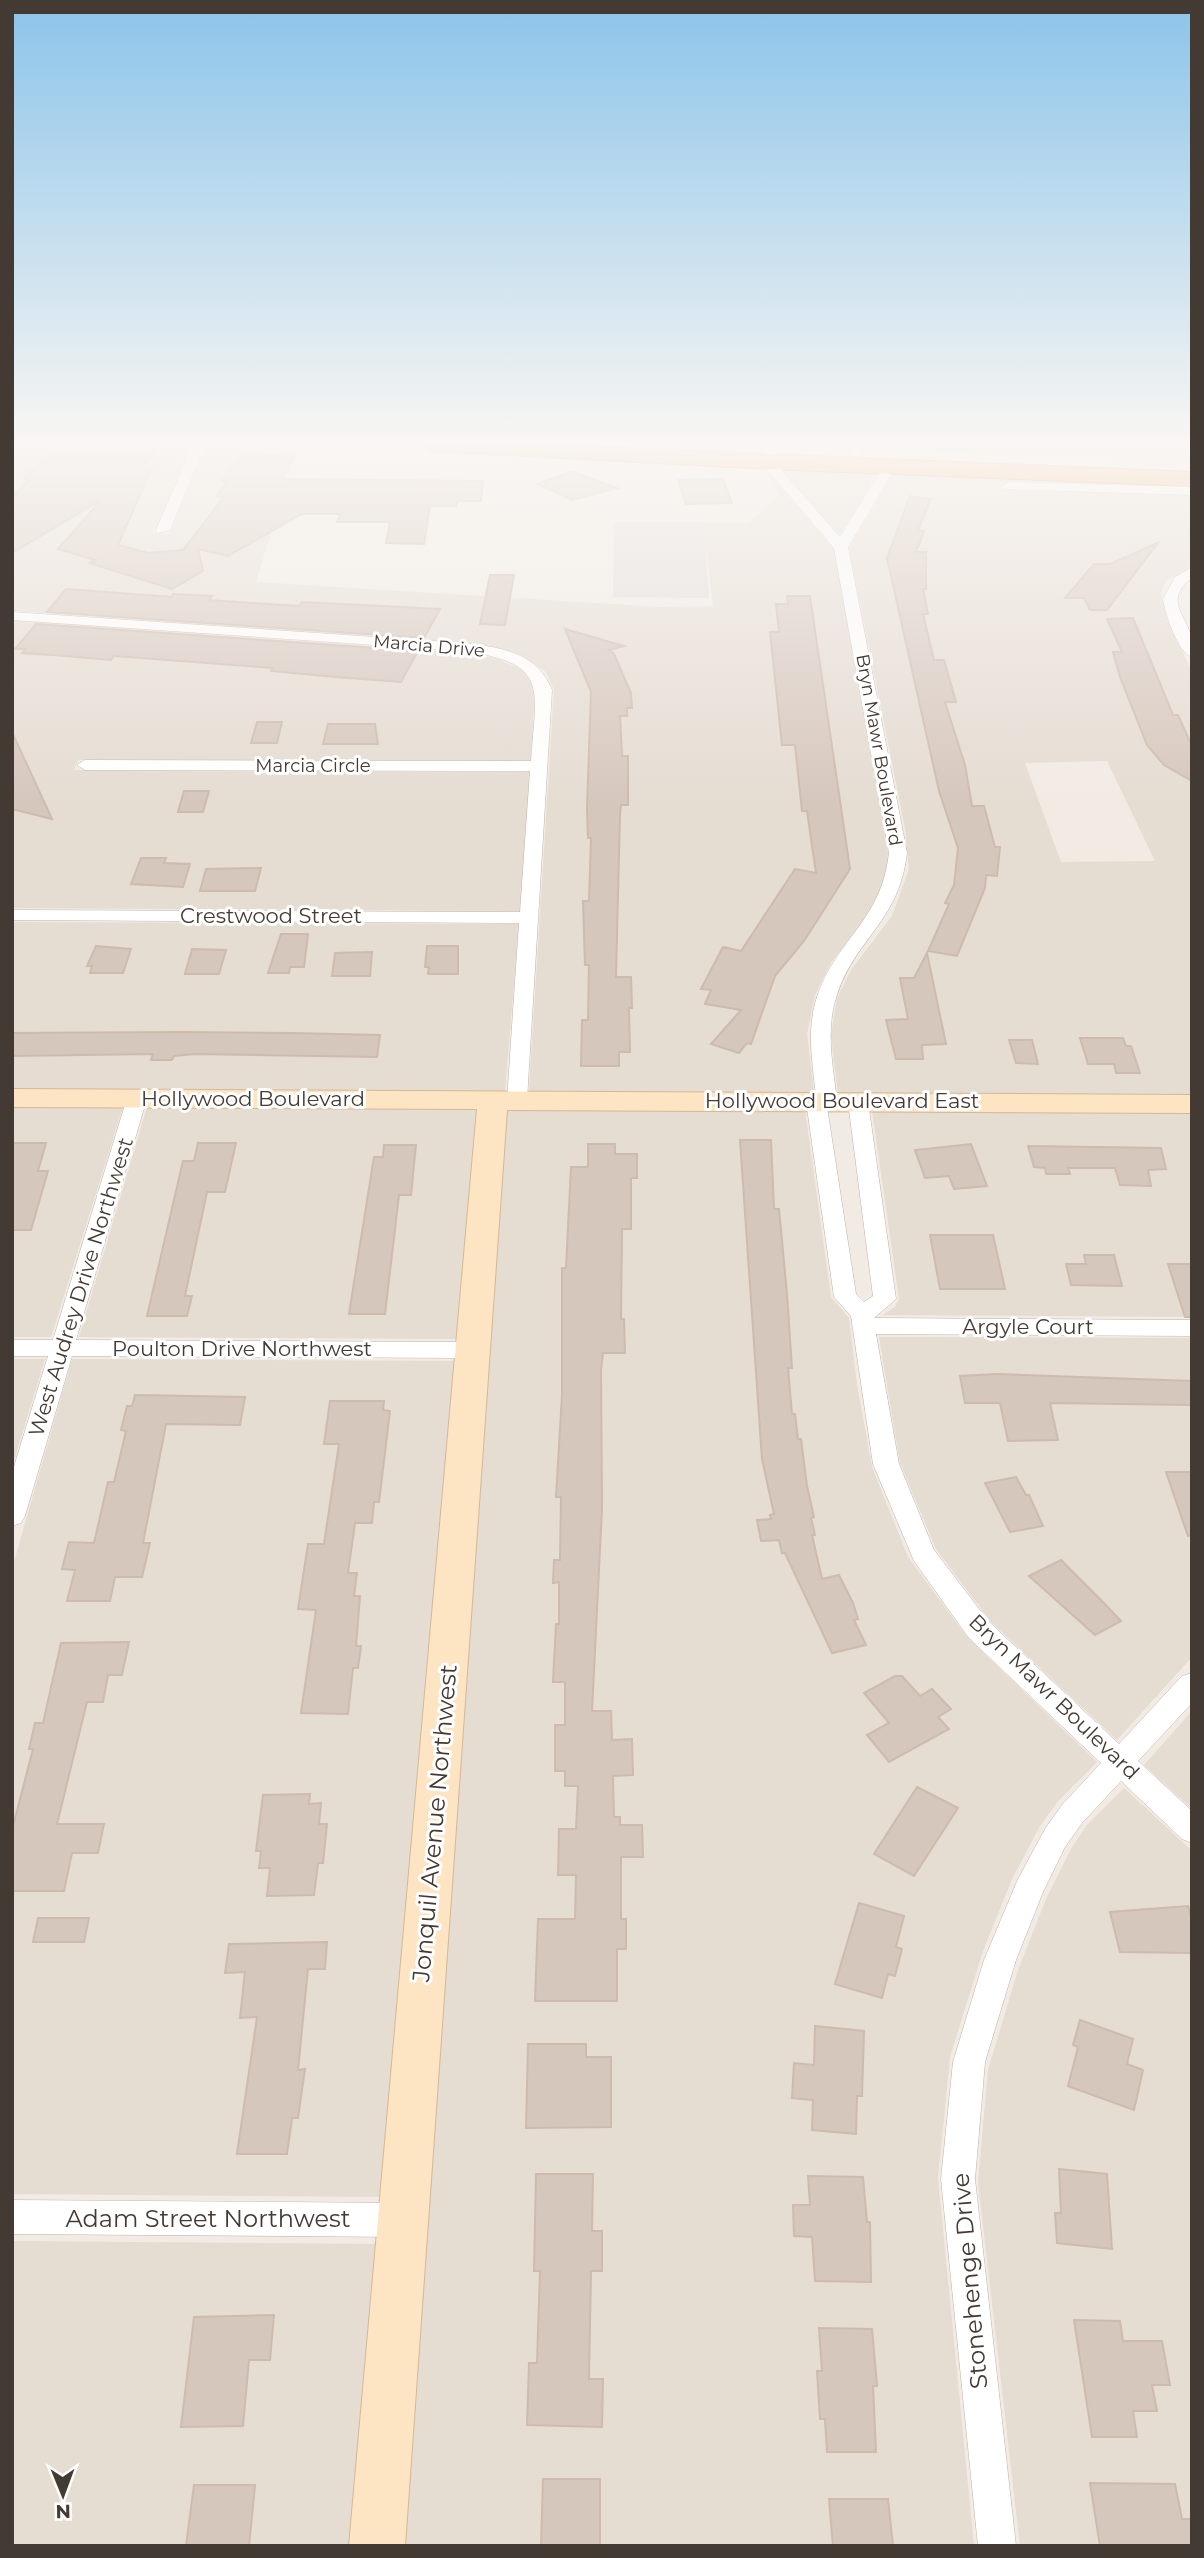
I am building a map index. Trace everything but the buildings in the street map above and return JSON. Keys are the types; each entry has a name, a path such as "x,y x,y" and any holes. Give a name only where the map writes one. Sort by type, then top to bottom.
{"street":[{"name":"Bryn Mawr Boulevard","path":"844,564 895,828 898,868 882,914 841,967 826,996 819,1035 822,1101 845,1297 863,1320 886,1464 923,1554 979,1630 1192,1829"},
{"path":"1192,571 1173,584 1169,594 1175,616 1192,653"},
{"name":"Marcia Drive","path":"12,616 463,647 500,653 528,666 542,679 544,690 530,918 505,1100"},
{"name":"Marcia Circle","path":"85,765 540,766"},
{"name":"Crestwood Street","path":"12,915 530,918"},
{"name":"Hollywood Boulevard","path":"12,1098 505,1100"},
{"name":"West Audrey Drive Northwest","path":"12,1517 137,1098"},
{"name":"Hollywood Boulevard East","path":"505,1100 1192,1104"},
{"name":"Jonquil Avenue Northwest","path":"377,2546 473,1350 505,1100"},
{"path":"858,1102 885,1299 863,1320"},
{"name":"Argyle Court","path":"863,1320 1192,1328"},
{"name":"Poulton Drive Northwest","path":"12,1348 473,1350"},
{"name":"Stonehenge Drive","path":"997,2546 958,2179 969,2062 1000,1960 1034,1878 1072,1814 1192,1684"},
{"name":"Adam Street Northwest","path":"12,2217 403,2220"}],"shaded area":[{"path":"12,564 261,564 256,582 660,607 713,606 708,564 837,564 888,853 885,881 871,911 831,963 815,995 807,1034 814,1093 529,1091 554,690 546,672 522,656 465,643 12,611"},
{"path":"613,564 707,564 709,598 613,597"},
{"path":"852,564 1192,564 1166,581 1161,593 1166,616 1192,672 1192,1096 838,1093 831,1035 837,998 851,970 892,916 909,869 905,828","holes":["1107,761 1155,861 1061,862 1025,763"]},
{"path":"12,620 461,652 495,658 521,669 530,676 535,690 531,761 78,760 74,770 530,772 520,911 12,908"},
{"path":"12,922 519,924 505,1091 12,1089"},
{"path":"12,1106 123,1107 51,1337 12,1337"},
{"path":"147,1107 480,1108 460,1339 79,1337"},
{"path":"505,1108 805,1110 831,1297 849,1318 857,1385 872,1467 908,1557 967,1637 1097,1762 1058,1801 1040,1826 1012,1879 983,1951 950,2057 938,2178 974,2546 399,2546"},
{"path":"872,1110 1192,1113 1192,1317 883,1315 895,1307 899,1299"},
{"path":"879,1337 1192,1338 1192,1657 1117,1740 991,1622 936,1549 900,1463"},
{"path":"12,1359 45,1359 12,1467"},
{"path":"72,1359 458,1361 385,2197 12,2194 12,1569"},
{"path":"1192,1711 1192,1809 1144,1765"},
{"path":"1124,1788 1192,1851 1192,2546 1020,2546 978,2182 988,2070 1018,1970 1046,1899 1071,1849 1086,1826"},
{"path":"12,2241 381,2244 355,2546 12,2546"}]}
